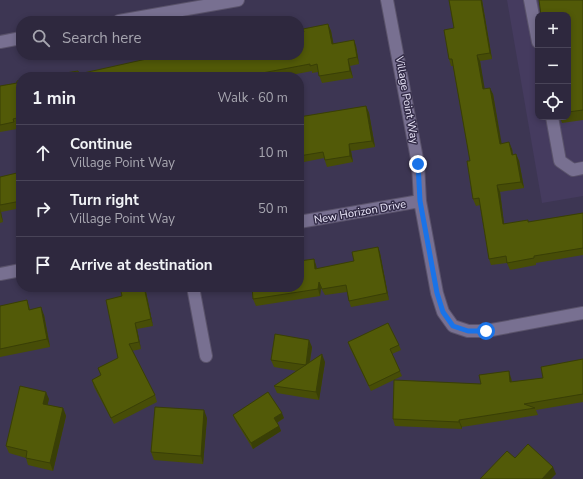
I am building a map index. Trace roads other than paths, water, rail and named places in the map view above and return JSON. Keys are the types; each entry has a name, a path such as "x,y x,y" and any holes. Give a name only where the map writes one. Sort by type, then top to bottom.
{"street":[{"path":"147,16 238,0"},
{"name":"Village Point Way","path":"388,0 418,164 420,201 437,293 443,312 453,326 468,331 486,331 583,313"},
{"path":"530,0 535,26"},
{"path":"0,42 16,39"},
{"path":"553,120 560,161 573,170 583,168"},
{"name":"New Horizon Drive","path":"304,221 420,201"},
{"path":"0,274 16,271"},
{"path":"194,292 206,356"}]}
